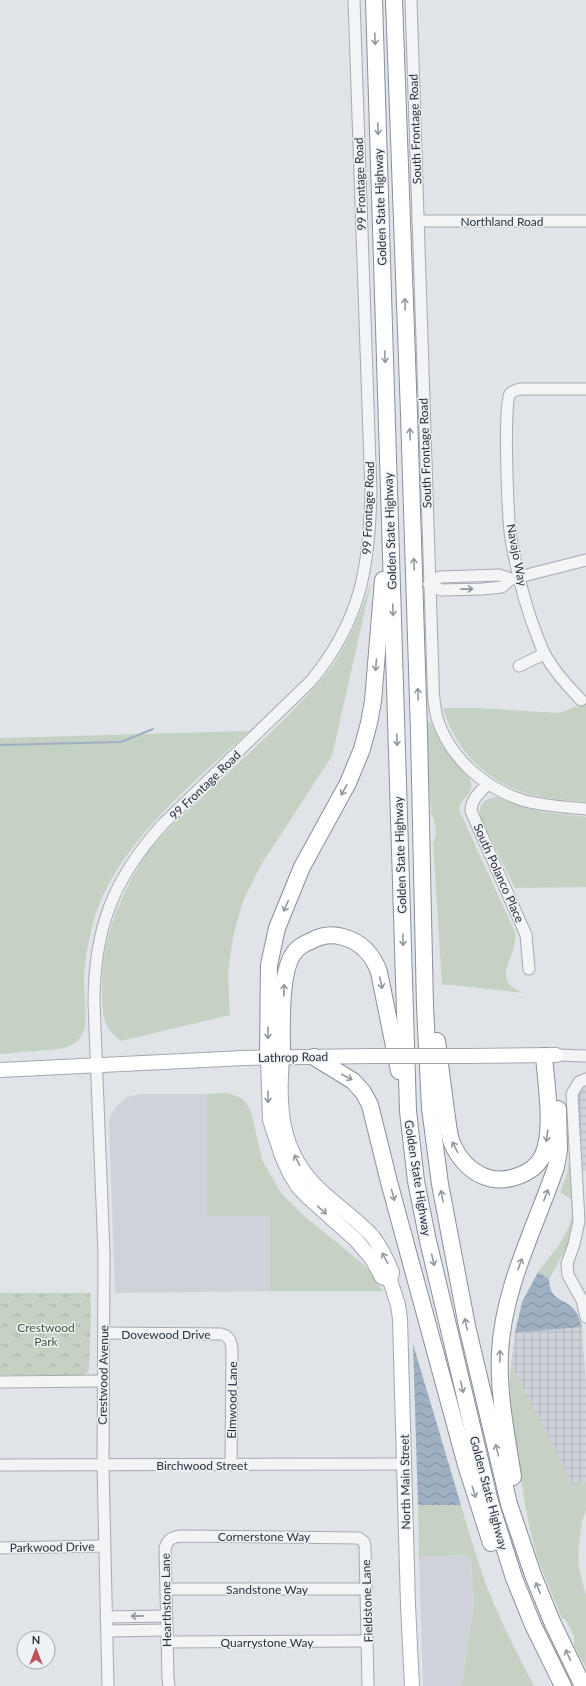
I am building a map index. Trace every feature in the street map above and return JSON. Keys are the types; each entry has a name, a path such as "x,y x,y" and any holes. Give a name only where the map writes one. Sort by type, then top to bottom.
{"highway":[{"name":"Golden State Highway","path":"374,0 408,1111 416,1181 428,1241 490,1502 516,1585 562,1686"},
{"name":"Golden State Highway","path":"394,0 419,733 425,1006 430,1108 440,1184 467,1326 510,1504 533,1575 553,1624 583,1686"},
{"path":"275,1058 269,965 277,928 302,867 348,783 362,749 370,723 382,582 390,529"},
{"path":"419,733 436,1034 452,1142 457,1152 470,1168 484,1176 500,1179 514,1177 535,1167 543,1154 548,1134 550,1055"},
{"path":"275,1058 285,973 294,951 315,938 332,936 348,939 364,948 375,961 377,966 391,1039 408,1111"},
{"path":"524,1547 506,1430 501,1383 500,1352 504,1319 518,1268 556,1167 559,1150 559,1134 550,1055"},
{"path":"314,1057 353,1081 363,1092 370,1106 422,1304 481,1513 505,1580 530,1636 562,1686"}],"main road":[{"name":"Lathrop Road","path":"0,1070 97,1064 275,1058 550,1055"},
{"name":"North Main Street","path":"275,1058 270,1120 282,1156 290,1174 299,1188 356,1240 372,1259 382,1277 390,1280 394,1291 400,1319 408,1605 412,1686"}],"street":[{"name":"99 Frontage Road","path":"97,1064 94,986 98,943 105,916 130,865 145,844 163,824 289,704 328,661 349,621 362,582 370,536 371,492 354,0"},
{"name":"South Frontage Road","path":"411,0 429,584 433,693 437,718 449,743 471,772 488,784 500,791 524,800 586,809"},
{"name":"Northland Road","path":"418,221 586,221"},
{"name":"Navajo Way","path":"581,700 544,654 515,578 510,530 506,430 507,400 510,394 520,389 586,389"},
{"path":"429,584 440,577 499,575 515,578 586,560"},
{"path":"519,666 544,654"},
{"name":"South Polanco Place","path":"488,784 473,799 471,811 524,930 528,948 529,969"},
{"name":"Lathrop Road","path":"550,1055 586,1056"},
{"name":"Crestwood Avenue","path":"97,1064 104,1253 104,1333 102,1381 104,1546 108,1686"},
{"path":"586,1079 579,1082 572,1094 579,1221 568,1264 568,1275 582,1300 586,1318"},
{"name":"Dovewood Drive","path":"104,1333 221,1334 227,1336"},
{"name":"Elmwood Lane","path":"227,1336 231,1340 232,1350 231,1465"},
{"path":"0,1382 102,1381"},
{"name":"Birchwood Street","path":"0,1465 404,1464"},
{"name":"Cornerstone Way","path":"189,1536 340,1537"},
{"name":"Hearthstone Lane","path":"169,1684 165,1548 168,1541 172,1537 189,1536"},
{"name":"Fieldstone Lane","path":"340,1537 359,1538 364,1542 368,1641 368,1686"},
{"name":"Parkwood Drive","path":"0,1548 104,1546"},
{"name":"Sandstone Way","path":"167,1589 366,1589"},
{"path":"106,1617 167,1616"},
{"path":"106,1630 167,1630"},
{"name":"Quarrystone Way","path":"167,1642 368,1641"}],"shaded area":[{"path":"586,1085 586,1171 581,1171 577,1101 581,1088"},
{"path":"140,1094 207,1094 207,1216 270,1216 270,1291 115,1293 109,1119 116,1107 127,1097"},
{"path":"582,1327 586,1385 586,1482 573,1486 511,1364 515,1333"},
{"path":"470,1555 474,1604 462,1686 423,1686 419,1557"}],"green space":[{"path":"371,583 332,756 261,865 243,901 233,937 228,973 230,1015 121,1041 109,1029 104,1016 102,984 105,954 112,925 129,883 148,852 160,838 277,726 331,668 357,621"},
{"path":"586,703 586,802 540,797 525,793 496,780 473,761 464,750 455,737 443,708 476,708 559,713"},
{"path":"425,722 431,722 442,746 470,778 470,791 462,801 459,810 515,932 515,941 506,975 508,982 513,988 524,993 442,985 433,843 436,836 436,828 431,814"},
{"path":"249,731 160,815 122,862 106,888 95,916 88,945 84,975 86,1020 83,1033 79,1039 70,1046 59,1049 0,1054 0,738"},
{"path":"497,797 530,809 586,817 586,887 515,888 480,817 480,809 483,803 489,799"},
{"path":"228,1093 243,1099 251,1111 262,1160 281,1193 303,1215 362,1263 372,1273 383,1291 270,1291 270,1216 207,1216 207,1094"},
{"path":"570,1156 573,1226 566,1249 549,1279 538,1272 563,1238 572,1215 571,1199 560,1192 567,1174"},
{"name":"Crestwood Park","path":"0,1293 90,1293 89,1369 87,1373 83,1375 0,1375"},
{"path":"511,1364 573,1486 586,1482 586,1510 582,1521 578,1551 579,1568 586,1596 586,1668 574,1646 574,1636 565,1619 562,1619 539,1562 531,1534 512,1417 510,1396"},
{"path":"418,1505 461,1505 484,1580 508,1635 534,1686 462,1686 474,1604 470,1555 419,1557"}],"water":[{"path":"538,1272 549,1279 554,1295 574,1309 578,1315 582,1327 515,1333 522,1302"},
{"path":"413,1344 461,1505 418,1505"}],"waterway":[{"path":"0,745 121,742 153,729"}]}
